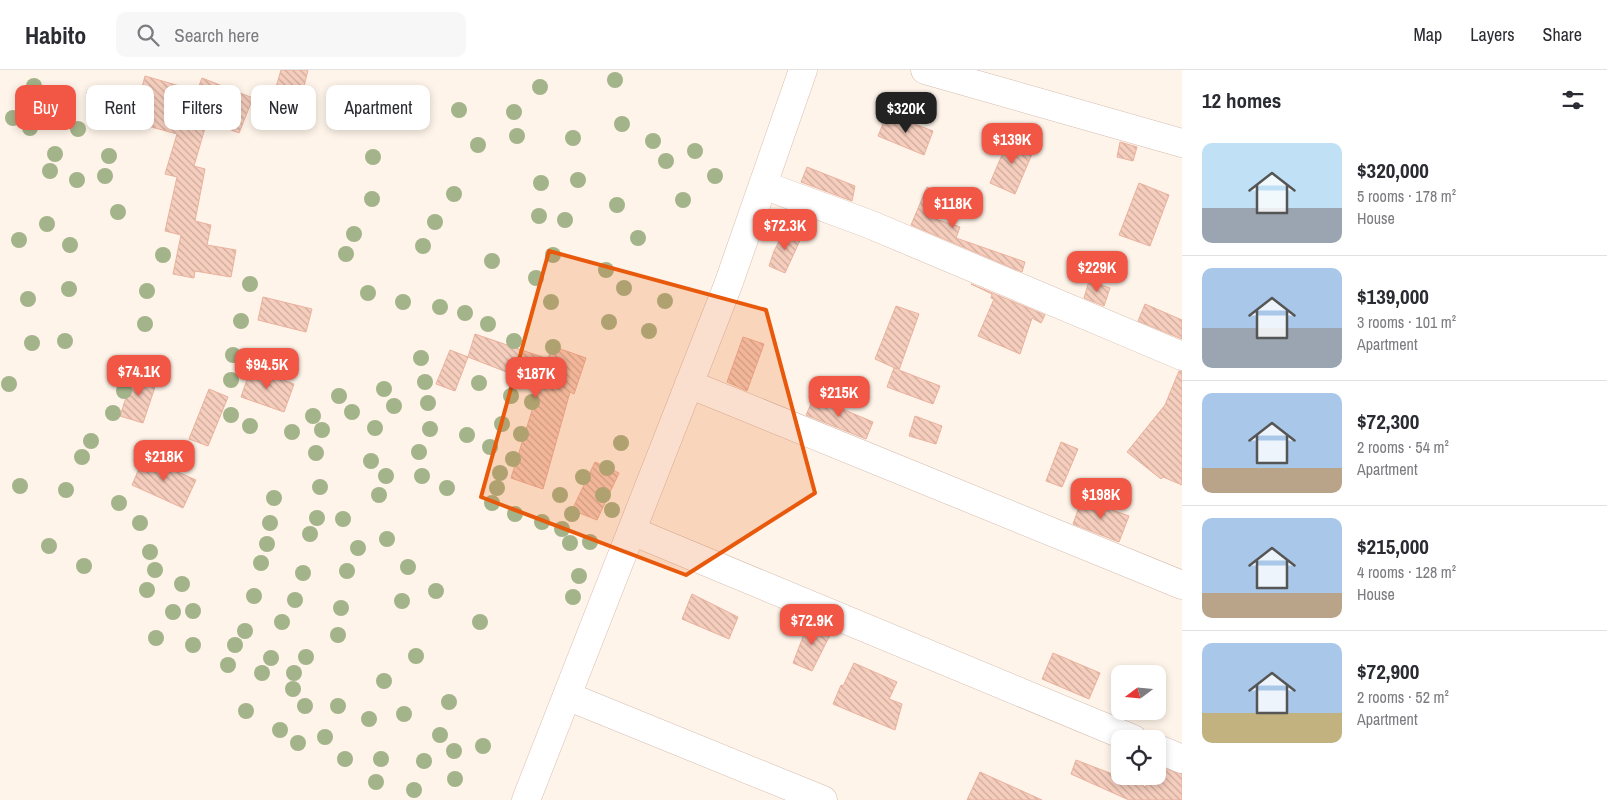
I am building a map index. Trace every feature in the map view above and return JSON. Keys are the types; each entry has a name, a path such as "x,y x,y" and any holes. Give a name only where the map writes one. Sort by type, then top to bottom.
{"street":[{"path":"526,800 728,285 803,70"},
{"path":"925,70 1182,143"},
{"path":"763,185 869,224 1182,356"},
{"path":"690,384 1182,585"},
{"path":"632,530 1111,730"},
{"path":"567,696 824,800"},
{"path":"1166,752 1182,759"}],"highlighted area":[{"path":"549,251 766,310 815,493 686,575 481,497"}],"building":[{"path":"281,70 308,70 304,85 277,85"},
{"path":"145,76 176,85 164,85 164,130 204,130 194,166 205,169 195,221 211,225 207,245 236,250 231,277 195,271 194,278 173,274 181,235 165,231 177,177 165,174 177,134 154,128 154,85 143,85"},
{"path":"202,78 220,85 199,85"},
{"path":"241,93 251,97 251,103 241,128"},
{"path":"887,114 933,131 924,155 878,136"},
{"path":"1010,136 1035,147 1015,194 990,183"},
{"path":"1120,142 1137,147 1133,161 1117,157"},
{"path":"807,167 855,186 852,201 801,182"},
{"path":"1139,183 1169,195 1150,246 1119,235"},
{"path":"927,187 945,196 935,219 960,227 956,238 1025,262 1022,272 911,225"},
{"path":"786,228 802,236 785,273 769,266 774,251"},
{"path":"1089,281 1110,288 1104,306 1084,298"},
{"path":"971,284 1045,315 1041,323 1032,318 1020,354 978,336 994,299 991,298 992,294"},
{"path":"263,297 312,309 306,332 258,320"},
{"path":"1145,304 1182,320 1182,339 1138,321"},
{"path":"896,306 919,314 899,370 940,386 933,404 887,387 894,368 897,369 875,359"},
{"path":"475,334 548,359 552,346 586,358 574,394 570,392 543,489 511,478 540,385 468,357"},
{"path":"743,337 764,344 747,391 727,382"},
{"path":"450,350 468,357 455,391 436,384"},
{"path":"251,368 294,384 284,412 241,397"},
{"path":"135,370 158,378 143,423 120,416"},
{"path":"1179,371 1182,371 1182,485 1163,477 1161,479 1127,452 1165,405"},
{"path":"209,389 228,397 208,446 189,439"},
{"path":"814,397 873,422 866,439 806,415"},
{"path":"915,416 942,426 936,444 909,436"},
{"path":"1061,442 1078,449 1062,487 1046,481"},
{"path":"144,457 196,480 183,508 132,485"},
{"path":"595,462 619,473 597,520 572,510"},
{"path":"1082,499 1129,516 1119,542 1073,524"},
{"path":"692,594 738,617 729,639 682,619"},
{"path":"809,621 832,631 812,671 793,663"},
{"path":"1053,653 1100,673 1089,699 1042,679"},
{"path":"854,663 897,682 889,699 902,704 895,730 833,704 841,685 843,686"},
{"path":"1076,760 1111,774 1111,785 1141,785 1146,787 1147,785 1166,785 1166,769 1182,774 1182,800 1129,800 1071,774"},
{"path":"980,772 1042,800 967,800"}]}
